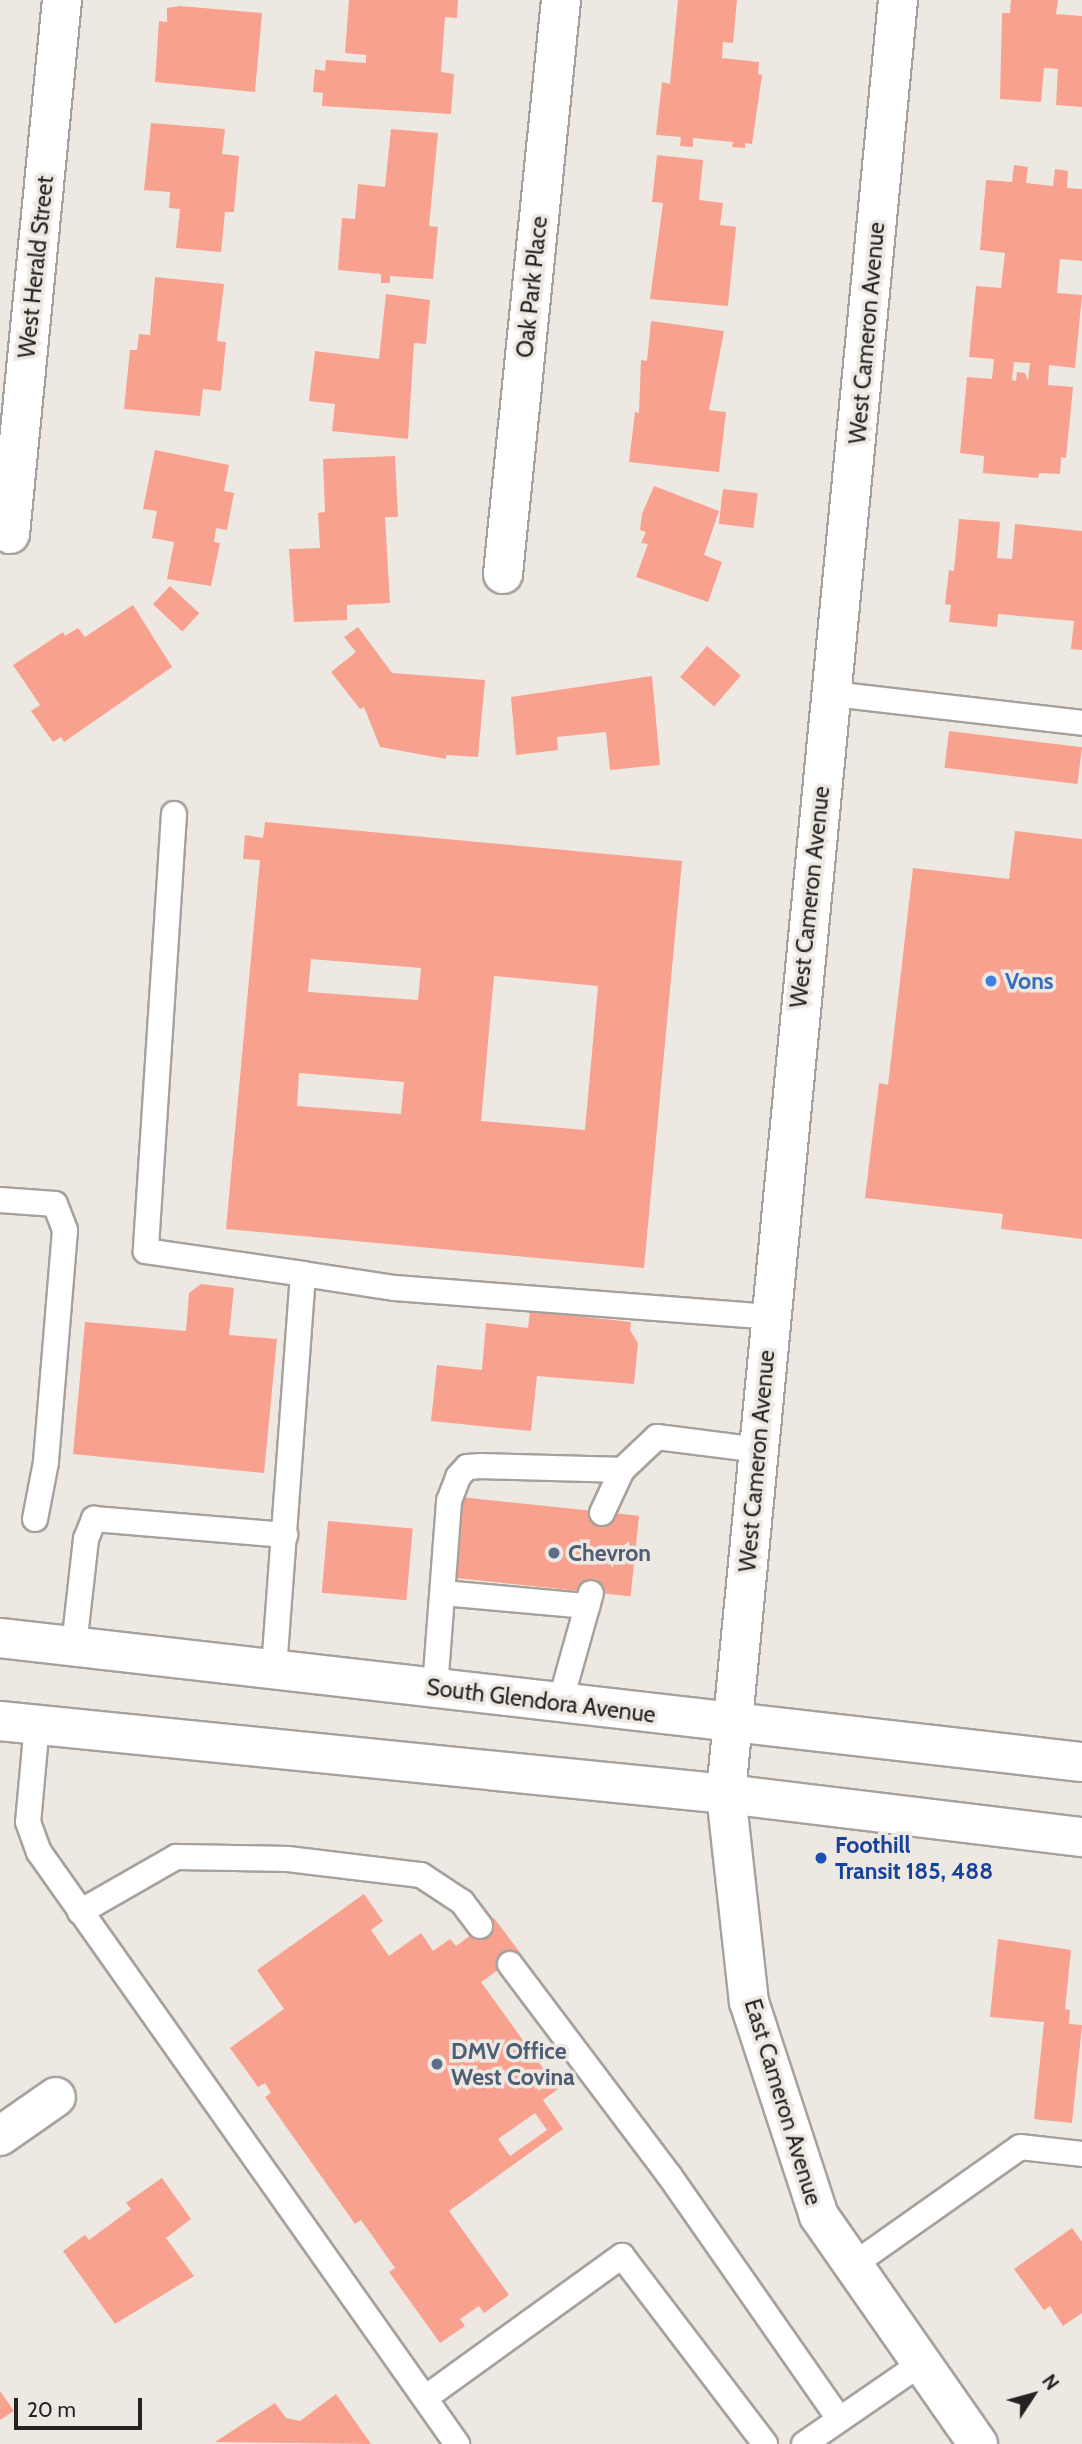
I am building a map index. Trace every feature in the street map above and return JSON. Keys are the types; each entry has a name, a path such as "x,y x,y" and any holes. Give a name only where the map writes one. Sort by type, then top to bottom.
{"street":[{"name":"West Herald Street","path":"10,534 62,0"},
{"name":"Oak Park Place","path":"503,574 561,0"},
{"name":"West Cameron Avenue","path":"726,1794 817,817 833,694 898,0"},
{"name":"South Glendora Avenue","path":"0,1638 1082,1762"},
{"path":"18,1722 726,1794 1082,1837"},
{"name":"East Cameron Avenue","path":"726,1794 749,2002 819,2216 978,2444"},
{"path":"0,2136 56,2097"}],"lane":[{"path":"833,694 1082,723"},
{"path":"174,814 146,1251 395,1288 770,1317"},
{"path":"0,1200 55,1204 65,1230 46,1462 35,1519"},
{"path":"274,1670 303,1274"},
{"path":"602,1513 622,1470 657,1437 758,1450"},
{"path":"435,1688 449,1501 458,1477 467,1467 622,1470"},
{"path":"74,1646 86,1539 94,1519 285,1535"},
{"path":"443,1593 589,1600 560,1703"},
{"path":"18,1722 28,1822 39,1852 457,2444"},
{"path":"80,1912 176,1857 288,1859 422,1875 462,1902 480,1926"},
{"path":"510,1964 669,2175 839,2419"},
{"path":"853,2265 1020,2147 1082,2154"},
{"path":"425,2399 622,2256 765,2444"},
{"path":"804,2444 922,2363"}],"building":[{"path":"349,0 458,0 457,18 445,17 441,72 454,74 451,114 322,106 323,93 313,92 315,69 325,71 326,60 366,63 366,55 345,53"},
{"path":"678,0 737,0 733,43 723,42 722,58 759,62 758,74 762,75 752,144 745,143 745,148 732,147 733,142 693,138 693,147 680,146 681,137 656,135 662,82 670,84"},
{"path":"1011,0 1058,0 1056,14 1082,16 1082,107 1056,105 1058,69 1044,68 1041,102 1000,99 1002,13 1010,13"},
{"path":"180,6 262,13 255,92 155,82 159,21 167,22 167,8"},
{"path":"151,123 225,129 222,154 239,156 234,212 225,212 221,252 176,248 180,209 169,208 170,192 144,190"},
{"path":"391,129 438,133 429,226 438,227 433,279 390,276 390,283 381,283 381,274 338,270 342,218 355,219 358,184 385,187"},
{"path":"657,155 703,160 699,200 723,203 720,225 736,227 728,306 650,299 663,203 652,202"},
{"path":"1014,165 1028,167 1026,183 1053,186 1055,169 1068,171 1067,188 1082,189 1082,261 1060,259 1057,293 1082,295 1075,368 1049,365 1048,385 1073,387 1066,458 1061,457 1060,474 1039,473 1038,478 983,473 984,456 960,453 967,377 992,379 994,359 969,357 976,286 1001,288 1005,253 980,250 986,180 1012,182","holes":["1014,362 1030,363 1028,381 1025,373 1017,372 1016,381 1012,380"]},
{"path":"155,277 224,284 217,341 226,342 221,391 203,389 200,416 124,409 130,350 137,350 139,334 150,335"},
{"path":"386,294 430,300 426,344 414,343 408,439 332,431 335,404 309,401 315,351 379,359"},
{"path":"651,321 724,331 709,410 726,412 719,472 629,462 635,412 639,413 641,360 647,361"},
{"path":"155,450 229,465 224,491 234,493 227,530 216,528 214,542 220,543 211,586 167,579 174,542 152,538 157,511 143,509"},
{"path":"395,456 398,517 385,517 390,603 347,605 347,620 294,622 289,549 320,548 318,513 325,512 323,459"},
{"path":"654,486 719,511 704,555 722,562 708,602 636,577 648,544 641,543 646,532 640,530 642,514"},
{"path":"723,489 758,493 753,528 719,524"},
{"path":"959,519 1000,522 997,558 1012,559 1015,524 1082,531 1082,650 1071,649 1074,621 998,614 997,627 949,622 951,605 945,604 949,570 954,571"},
{"path":"170,586 199,613 182,632 153,604"},
{"path":"133,605 172,667 64,742 61,737 53,742 31,711 40,705 13,665 63,632 65,636 78,628 85,637"},
{"path":"358,627 392,673 485,680 478,757 446,755 446,759 380,747 364,707 360,709 331,672 356,652 344,637"},
{"path":"707,646 741,676 714,706 680,677"},
{"path":"652,676 660,765 610,770 606,732 557,737 558,750 516,755 511,697"},
{"path":"949,731 1082,747 1077,784 944,768"},
{"path":"265,822 682,861 644,1268 226,1229 260,860 243,859 245,835 263,838","holes":["311,959 421,968 418,1000 308,992","494,976 598,986 585,1130 481,1121","299,1073 404,1082 401,1114 297,1106"]},
{"name":"Vons","path":"1015,831 1082,839 1082,1239 1001,1229 1003,1214 865,1198 879,1083 888,1085 913,868 1009,879"},
{"path":"201,1284 234,1288 229,1335 277,1339 264,1473 73,1454 85,1322 186,1331 189,1293"},
{"path":"530,1311 631,1322 630,1330 638,1343 634,1384 537,1376 531,1431 431,1421 437,1365 482,1370 486,1323 528,1328"},
{"path":"460,1497 639,1516 631,1596 452,1578"},
{"path":"328,1521 413,1528 406,1600 322,1593"},
{"path":"364,1894 383,1921 371,1930 389,1956 421,1933 433,1951 450,1939 456,1946 494,1918 521,1954 481,1982 558,2089 543,2100 563,2129 449,2211 509,2295 484,2313 479,2306 460,2319 465,2326 440,2343 389,2272 395,2268 361,2220 355,2224 265,2097 271,2093 265,2083 258,2087 230,2048 284,2009 257,1970","holes":["535,2113 547,2130 510,2156 498,2139"]},
{"path":"998,1939 1071,1950 1065,2009 1070,2010 1069,2024 1082,2025 1072,2123 1034,2119 1044,2022 990,2017"},
{"path":"162,2178 191,2219 166,2238 194,2276 115,2324 63,2251 85,2235 89,2240 131,2209 126,2203"},
{"path":"1072,2228 1082,2242 1082,2313 1063,2326 1050,2306 1044,2310 1014,2269"},
{"path":"0,2391 14,2411 0,2420"},
{"path":"336,2394 371,2444 215,2442 275,2403 286,2418 300,2421"}],"place":[{"name":"Vons","path":"991,981"},
{"name":"Chevron","path":"554,1553"},
{"name":"Foothill Transit 185, 488","path":"821,1858"},
{"name":"DMV Office West Covina","path":"437,2064"}]}
